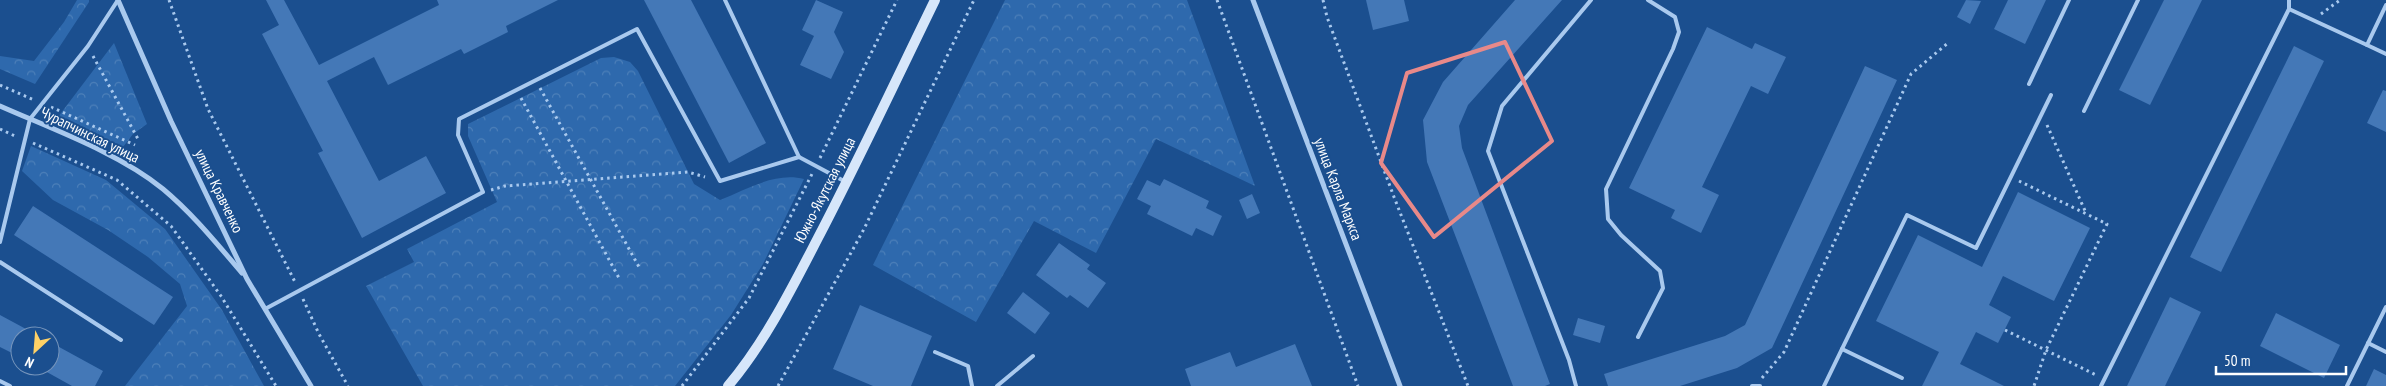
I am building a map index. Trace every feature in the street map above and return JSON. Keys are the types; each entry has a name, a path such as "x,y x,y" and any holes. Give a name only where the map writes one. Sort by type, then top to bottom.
{"street":[{"name":"улица Кравченко","path":"118,0 171,121 247,279 311,386"},
{"name":"Южно-Якутская улица","path":"728,386 786,300 935,0"},
{"name":"улица Карла Маркса","path":"1253,0 1400,386"},
{"name":"Чурапчинская улица","path":"0,106 126,163 162,188 191,214 247,279"}],"lane":[{"path":"0,242 30,119 88,46 118,0"},
{"path":"724,0 799,157 846,182"},
{"path":"1576,386 1569,360 1488,151 1502,106 1591,0"},
{"path":"1638,337 1663,288 1660,271 1621,235 1608,219 1606,189 1673,49 1679,32 1675,17 1648,0"},
{"path":"2029,84 2069,0"},
{"path":"2084,111 2138,0"},
{"path":"2101,386 2288,9 2289,0"},
{"path":"2367,45 2386,5"},
{"path":"2288,9 2386,54"},
{"path":"265,310 483,192 458,135 459,119 637,29 720,181 799,157"},
{"path":"1824,386 1907,215 1976,248 2051,95"},
{"path":"0,262 121,340"},
{"path":"2347,386 2386,307"},
{"path":"2368,343 2386,352"},
{"path":"1842,349 1902,378"},
{"path":"935,352 968,366 972,386"},
{"path":"997,386 1033,356"},
{"path":"0,381 10,386"}],"path":[{"path":"169,0 208,109 300,291 319,334 348,386"},
{"path":"682,386 749,298 897,0"},
{"path":"778,386 864,229 974,0"},
{"path":"1217,0 1358,386"},
{"path":"1323,0 1327,17 1394,197 1468,386"},
{"path":"2312,20 2340,0"},
{"path":"1756,386 1784,352 1911,74 1948,43"},
{"path":"88,46 138,139"},
{"path":"535,80 639,267"},
{"path":"0,85 135,145"},
{"path":"517,90 620,278"},
{"path":"2042,113 2087,214"},
{"path":"0,129 116,180 171,226 221,296 276,386"},
{"path":"483,192 505,186 688,172 720,181"},
{"path":"2011,177 2107,224 2046,350 2034,386"},
{"path":"2005,330 2104,379"}],"highlighted area":[{"path":"1505,42 1552,141 1434,237 1381,163 1407,73"}],"green space":[{"path":"77,0 89,0 89,2 35,84 0,69 0,56 34,61 64,22"},
{"path":"1005,0 1187,0 1255,186 1156,139 1096,253 1034,221 976,322 873,265"},
{"path":"114,43 147,124 133,134 123,147 58,117"},
{"path":"614,57 630,62 638,71 694,184 720,200 772,180 793,177 804,179 763,264 731,315 675,386 423,386 366,286 414,262 407,249 497,202 468,136 468,124 601,58"},
{"path":"31,146 106,180 165,229 222,310 264,386 125,386 187,306 180,284 148,257 108,230 53,200 22,171"}],"building":[{"path":"266,0 284,0 319,65 439,5 437,0 558,0 506,26 508,32 464,54 461,49 388,85 374,57 327,81 379,181 426,156 446,193 362,238 318,153 323,151 262,34 279,25"},
{"path":"644,0 691,0 766,143 729,163"},
{"path":"816,0 843,12 834,32 844,52 831,79 800,65 814,36 802,30"},
{"path":"1366,0 1404,0 1409,21 1373,30"},
{"path":"1515,0 1562,0 1468,105 1459,126 1462,148 1550,384 1545,386 1513,386 1427,162 1423,120 1443,82"},
{"path":"1966,0 1981,1 1970,24 1957,17"},
{"path":"2008,0 2046,0 2025,44 1994,29"},
{"path":"2164,0 2202,0 2150,105 2119,90"},
{"path":"1707,27 1752,49 1755,43 1786,57 1768,94 1751,86 1702,187 1719,195 1701,233 1671,218 1675,210 1629,188"},
{"path":"2294,46 2324,61 2221,272 2190,257"},
{"path":"1865,66 1897,80 1772,348 1737,368 1680,386 1608,386 1604,374 1725,336 1745,325"},
{"path":"2383,90 2386,91 2386,132 2367,123"},
{"path":"1164,179 1209,201 1206,208 1222,216 1213,236 1196,228 1192,236 1147,214 1151,206 1137,199 1147,180 1160,186"},
{"path":"2018,192 2090,228 2054,301 2003,276 1989,305 2011,317 1998,343 1976,332 1960,364 2004,386 1922,386 1939,352 1876,321 1918,235 1982,267"},
{"path":"1252,194 1260,213 1247,219 1239,200"},
{"path":"33,206 173,297 154,325 14,235"},
{"path":"1059,243 1090,265 1087,269 1106,283 1088,308 1070,295 1067,298 1036,275"},
{"path":"1023,292 1050,313 1035,334 1007,313"},
{"path":"2170,297 2201,312 2165,386 2127,386"},
{"path":"860,305 932,336 911,386 873,386 833,369"},
{"path":"2276,313 2340,345 2324,378 2260,346"},
{"path":"0,315 20,326 10,326 10,352 0,347"},
{"path":"1578,318 1605,326 1600,343 1573,335"},
{"path":"1295,344 1312,386 1191,386 1185,369 1230,352 1236,367"},
{"path":"60,347 103,371 95,386 72,386 54,376 60,376"},
{"path":"2374,369 2386,375 2386,386 2366,386"}]}
